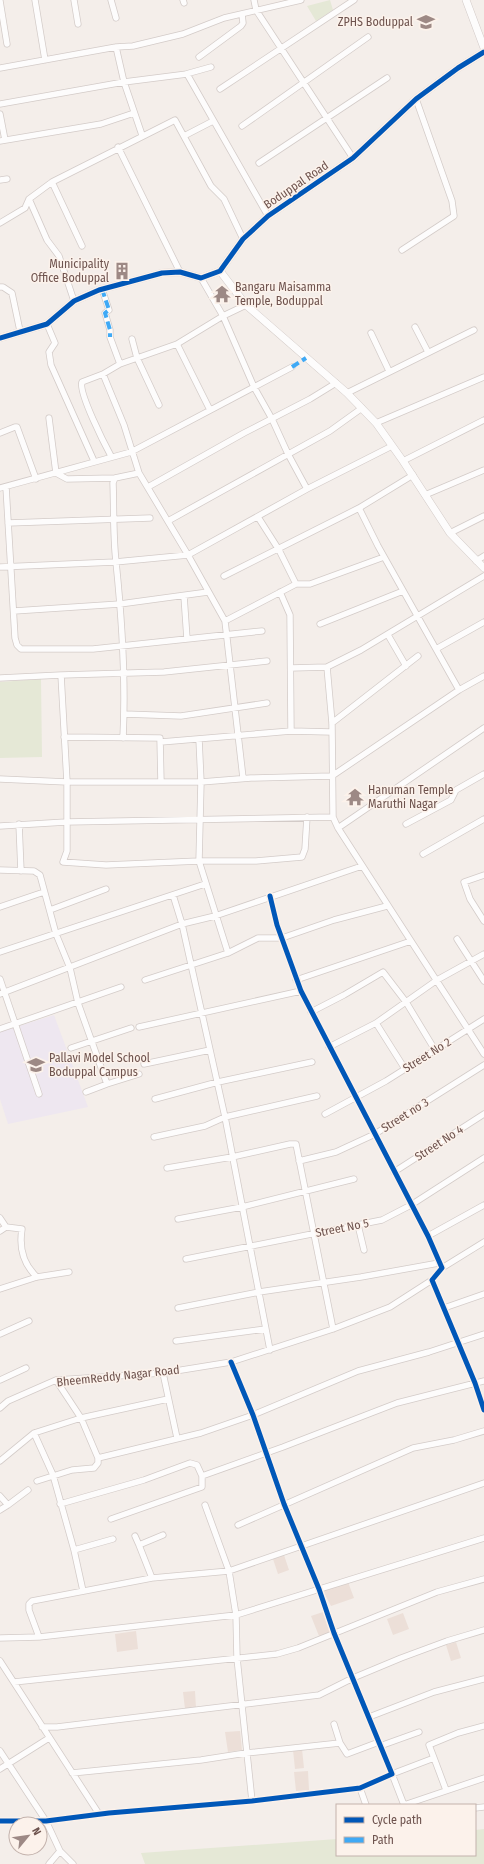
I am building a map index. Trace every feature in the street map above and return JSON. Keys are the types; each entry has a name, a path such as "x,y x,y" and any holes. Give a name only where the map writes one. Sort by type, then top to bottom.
{"street":[{"path":"35,0 45,60"},
{"path":"74,0 78,24"},
{"path":"111,0 116,18"},
{"path":"254,0 256,10 304,81 353,158"},
{"path":"0,68 116,46 133,46 183,34 224,18 301,0"},
{"path":"220,89 354,0"},
{"path":"466,0 484,48"},
{"path":"0,1 7,44"},
{"path":"199,57 241,26 243,23 242,14"},
{"path":"242,126 368,36"},
{"path":"116,46 124,82 142,135"},
{"name":"Boduppal Road","path":"220,271 243,239 268,216 353,158 416,99 458,68 484,52"},
{"path":"0,104 124,82 186,74 211,67"},
{"path":"186,74 268,216"},
{"path":"259,163 387,78"},
{"path":"402,250 454,216 452,201 416,99"},
{"path":"0,114 2,140 101,124 134,113"},
{"path":"0,223 25,208 29,199 52,182 118,147 175,120 211,186 224,199 243,239"},
{"path":"184,136 213,121"},
{"path":"118,147 180,272"},
{"path":"0,180 7,179"},
{"path":"52,182 82,246"},
{"path":"29,199 47,240 59,256 74,301"},
{"path":"0,338 47,324 74,301 102,289 162,273 180,272 201,278 220,271 246,305 347,392 376,423 450,533 484,568"},
{"path":"201,278 223,316 254,387 272,419 306,489"},
{"path":"0,287 3,287 12,294 20,331"},
{"path":"102,289 108,310 105,313 110,330 110,337 120,364"},
{"path":"111,456 86,403 80,386 85,380 103,374 120,364 177,344 223,316 246,305"},
{"path":"47,324 55,343 49,352 51,365 94,461"},
{"path":"415,328 428,352"},
{"path":"347,392 474,330"},
{"path":"371,333 389,371"},
{"path":"132,339 137,358 159,405"},
{"path":"177,344 210,410"},
{"path":"262,631 92,649 21,649 16,645 15,638 12,568 3,488 111,456 131,452 292,367"},
{"path":"103,374 124,425 131,452 139,473 225,621 243,778"},
{"path":"376,423 484,377"},
{"path":"148,487 336,383"},
{"path":"168,521 330,431 362,408"},
{"path":"49,418 56,473"},
{"path":"403,461 484,420"},
{"path":"0,433 15,426 17,427 36,479"},
{"path":"0,567 12,568 116,562 188,555 306,489 392,446"},
{"path":"425,495 484,470"},
{"path":"56,473 67,478 115,478 139,473"},
{"path":"224,576 279,550 358,508 413,476"},
{"path":"115,478 113,483 114,519 120,604 124,714 123,738"},
{"path":"358,508 459,690"},
{"path":"450,533 484,516"},
{"path":"258,517 279,550 296,584"},
{"path":"8,523 150,518"},
{"path":"225,621 296,584 310,584 384,556"},
{"path":"476,561 484,556"},
{"path":"291,668 326,667 388,635 484,576"},
{"path":"320,624 403,591"},
{"path":"14,612 120,604 208,592"},
{"path":"280,592 290,615 291,731"},
{"path":"184,596 187,639"},
{"path":"436,649 484,622"},
{"path":"388,635 406,666"},
{"path":"332,723 418,656"},
{"path":"0,678 61,674 164,672 267,661"},
{"path":"326,667 332,723 333,817 338,828 387,906 438,980 484,1054"},
{"path":"61,674 66,782 67,851 63,862 106,865 199,861 256,861 302,857 305,849 307,817"},
{"path":"0,779 66,782 201,782 243,778 332,776 459,690 484,676"},
{"path":"124,714 180,716 236,709 267,703"},
{"path":"338,828 484,728"},
{"path":"161,742 291,731 332,732"},
{"path":"64,737 160,738 161,782"},
{"path":"200,739 201,782 199,861 215,916 228,953"},
{"path":"406,824 451,800 456,790 484,774"},
{"path":"0,826 66,822 333,817"},
{"path":"423,854 484,819"},
{"path":"19,824 21,871"},
{"path":"2,993 182,924 215,916 270,896 362,866"},
{"path":"0,870 34,871 40,875 56,934 70,968 78,1003 106,1084"},
{"path":"484,874 464,882 470,899 484,921"},
{"path":"0,952 205,884"},
{"path":"50,910 106,889"},
{"path":"0,907 44,892"},
{"path":"172,895 182,924 226,1117 232,1157 270,1350"},
{"path":"270,896 282,938 301,991 428,1236 440,1265"},
{"path":"145,980 228,953 258,938 282,938 334,920 387,906"},
{"path":"457,938 484,981"},
{"path":"296,980 411,942"},
{"path":"329,1047 376,1023 438,980 484,954"},
{"path":"311,1012 344,995 380,972 386,974 406,1002 436,1050"},
{"path":"0,979 2,993 16,1024 39,1094"},
{"path":"0,1029 121,987"},
{"path":"139,1027 301,991"},
{"name":"Street No 2","path":"324,1114 386,1081 484,1019"},
{"path":"376,1023 405,1069"},
{"path":"71,1048 131,1028"},
{"path":"144,1064 210,1050"},
{"path":"155,1099 218,1082 312,1062"},
{"name":"Street no 3","path":"299,1161 336,1152 375,1134 484,1065"},
{"path":"86,1092 139,1074"},
{"path":"154,1137 205,1126 226,1117 317,1096"},
{"name":"Street No 4","path":"394,1172 484,1114"},
{"path":"167,1168 296,1144 333,1329"},
{"name":"Street No 5","path":"186,1259 250,1248 382,1220 411,1205 484,1158"},
{"path":"178,1219 242,1206 354,1179"},
{"path":"428,1236 484,1205"},
{"path":"0,1218 6,1227"},
{"path":"358,1225 364,1250"},
{"path":"0,1230 6,1227 22,1228 20,1244 29,1269 37,1276"},
{"path":"178,1308 259,1292 440,1265 484,1242"},
{"name":"BheemReddy Nagar Road","path":"0,1408 8,1401 56,1380 163,1373 231,1362 270,1350 333,1329 390,1307 432,1280 440,1265"},
{"path":"0,1289 37,1276 69,1272"},
{"path":"432,1280 475,1383 484,1410"},
{"path":"444,1308 484,1294"},
{"path":"0,1334 29,1321"},
{"path":"176,1341 266,1329"},
{"path":"98,1458 201,1433 253,1415 358,1371 458,1344 484,1334"},
{"path":"231,1362 267,1452 300,1546 319,1588 334,1633 404,1804"},
{"path":"0,1380 26,1368"},
{"path":"163,1373 177,1438"},
{"path":"37,1481 72,1470 94,1468 98,1463 98,1458 81,1418 56,1380"},
{"path":"202,1476 397,1402 484,1381"},
{"path":"0,1461 34,1433 81,1418 168,1399"},
{"path":"238,1525 413,1448 454,1440 484,1431"},
{"path":"34,1433 53,1475 74,1550 83,1591"},
{"path":"60,1504 144,1480 190,1463 197,1464 202,1476 203,1485 200,1488 111,1519"},
{"path":"39,1637 29,1610 29,1604 37,1600 152,1578 230,1571 484,1483"},
{"path":"0,1510 28,1490"},
{"path":"0,1496 8,1505"},
{"path":"206,1505 230,1571 236,1616 237,1658 252,1801"},
{"path":"139,1545 163,1535"},
{"path":"135,1536 152,1578"},
{"path":"0,1638 39,1637 236,1616 319,1588 484,1538"},
{"path":"74,1550 113,1539"},
{"path":"14,1682 277,1654 298,1648 437,1592 484,1579"},
{"path":"42,1728 57,1728 319,1695 353,1678 447,1640 484,1630"},
{"path":"0,1661 42,1728 100,1814"},
{"path":"368,1717 434,1692 484,1679"},
{"path":"334,1724 340,1744 347,1754 420,1732"},
{"path":"446,1790 429,1745 458,1733 484,1726"},
{"path":"0,1769 49,1738"},
{"path":"72,1773 340,1744"},
{"path":"0,1751 43,1816"},
{"path":"48,1821 100,1814 252,1801 360,1788 434,1758"},
{"path":"407,1804 484,1778"},
{"path":"360,1788 366,1804"},
{"path":"48,1825 60,1851 73,1864"},
{"path":"49,1864 60,1851"}],"shaded area":[{"name":"Pallavi Model School Boduppal Campus","path":"54,1015 88,1107 8,1124 0,1099 0,1032"},
{"path":"284,1555 289,1570 278,1574 273,1559"},
{"path":"348,1582 354,1598 331,1606 323,1591"},
{"path":"323,1612 331,1632 319,1636 311,1616"},
{"path":"403,1613 409,1629 393,1635 387,1619"},
{"path":"136,1631 138,1649 117,1652 115,1634"},
{"path":"456,1642 461,1658 451,1661 446,1645"},
{"path":"195,1691 196,1708 185,1709 183,1692"},
{"path":"240,1731 242,1750 228,1752 225,1732"},
{"path":"302,1749 304,1768 295,1769 293,1750"},
{"path":"308,1771 309,1790 296,1791 294,1772"}],"green space":[{"path":"330,0 333,10 316,21 307,6"},
{"path":"41,679 42,757 0,758 0,682"},
{"path":"484,1829 484,1864 145,1864 141,1853 336,1839 336,1856 476,1856 476,1830"}],"marked path":[{"path":"102,289 109,310 105,313 110,330 110,337"},
{"path":"292,367 306,358"}],"cycle path":[{"path":"0,338 47,324 74,301 99,290 162,273 180,272 201,278 220,271 243,239 268,216 353,158 416,99 458,68 484,52"},
{"path":"270,896 277,925 301,991 428,1236 442,1268 432,1280 475,1383 484,1410"},
{"path":"0,1821 46,1821 109,1813 252,1801 360,1788 392,1774 334,1633 319,1589 284,1504 253,1415 231,1362"}],"place":[{"name":"ZPHS Boduppal","path":"426,22"},
{"name":"Municipality Office Boduppal","path":"122,271"},
{"name":"Bangaru Maisamma Temple, Boduppal","path":"222,294"},
{"name":"Hanuman Temple Maruthi Nagar","path":"355,797"},
{"name":"Pallavi Model School Boduppal Campus","path":"36,1065"}]}
